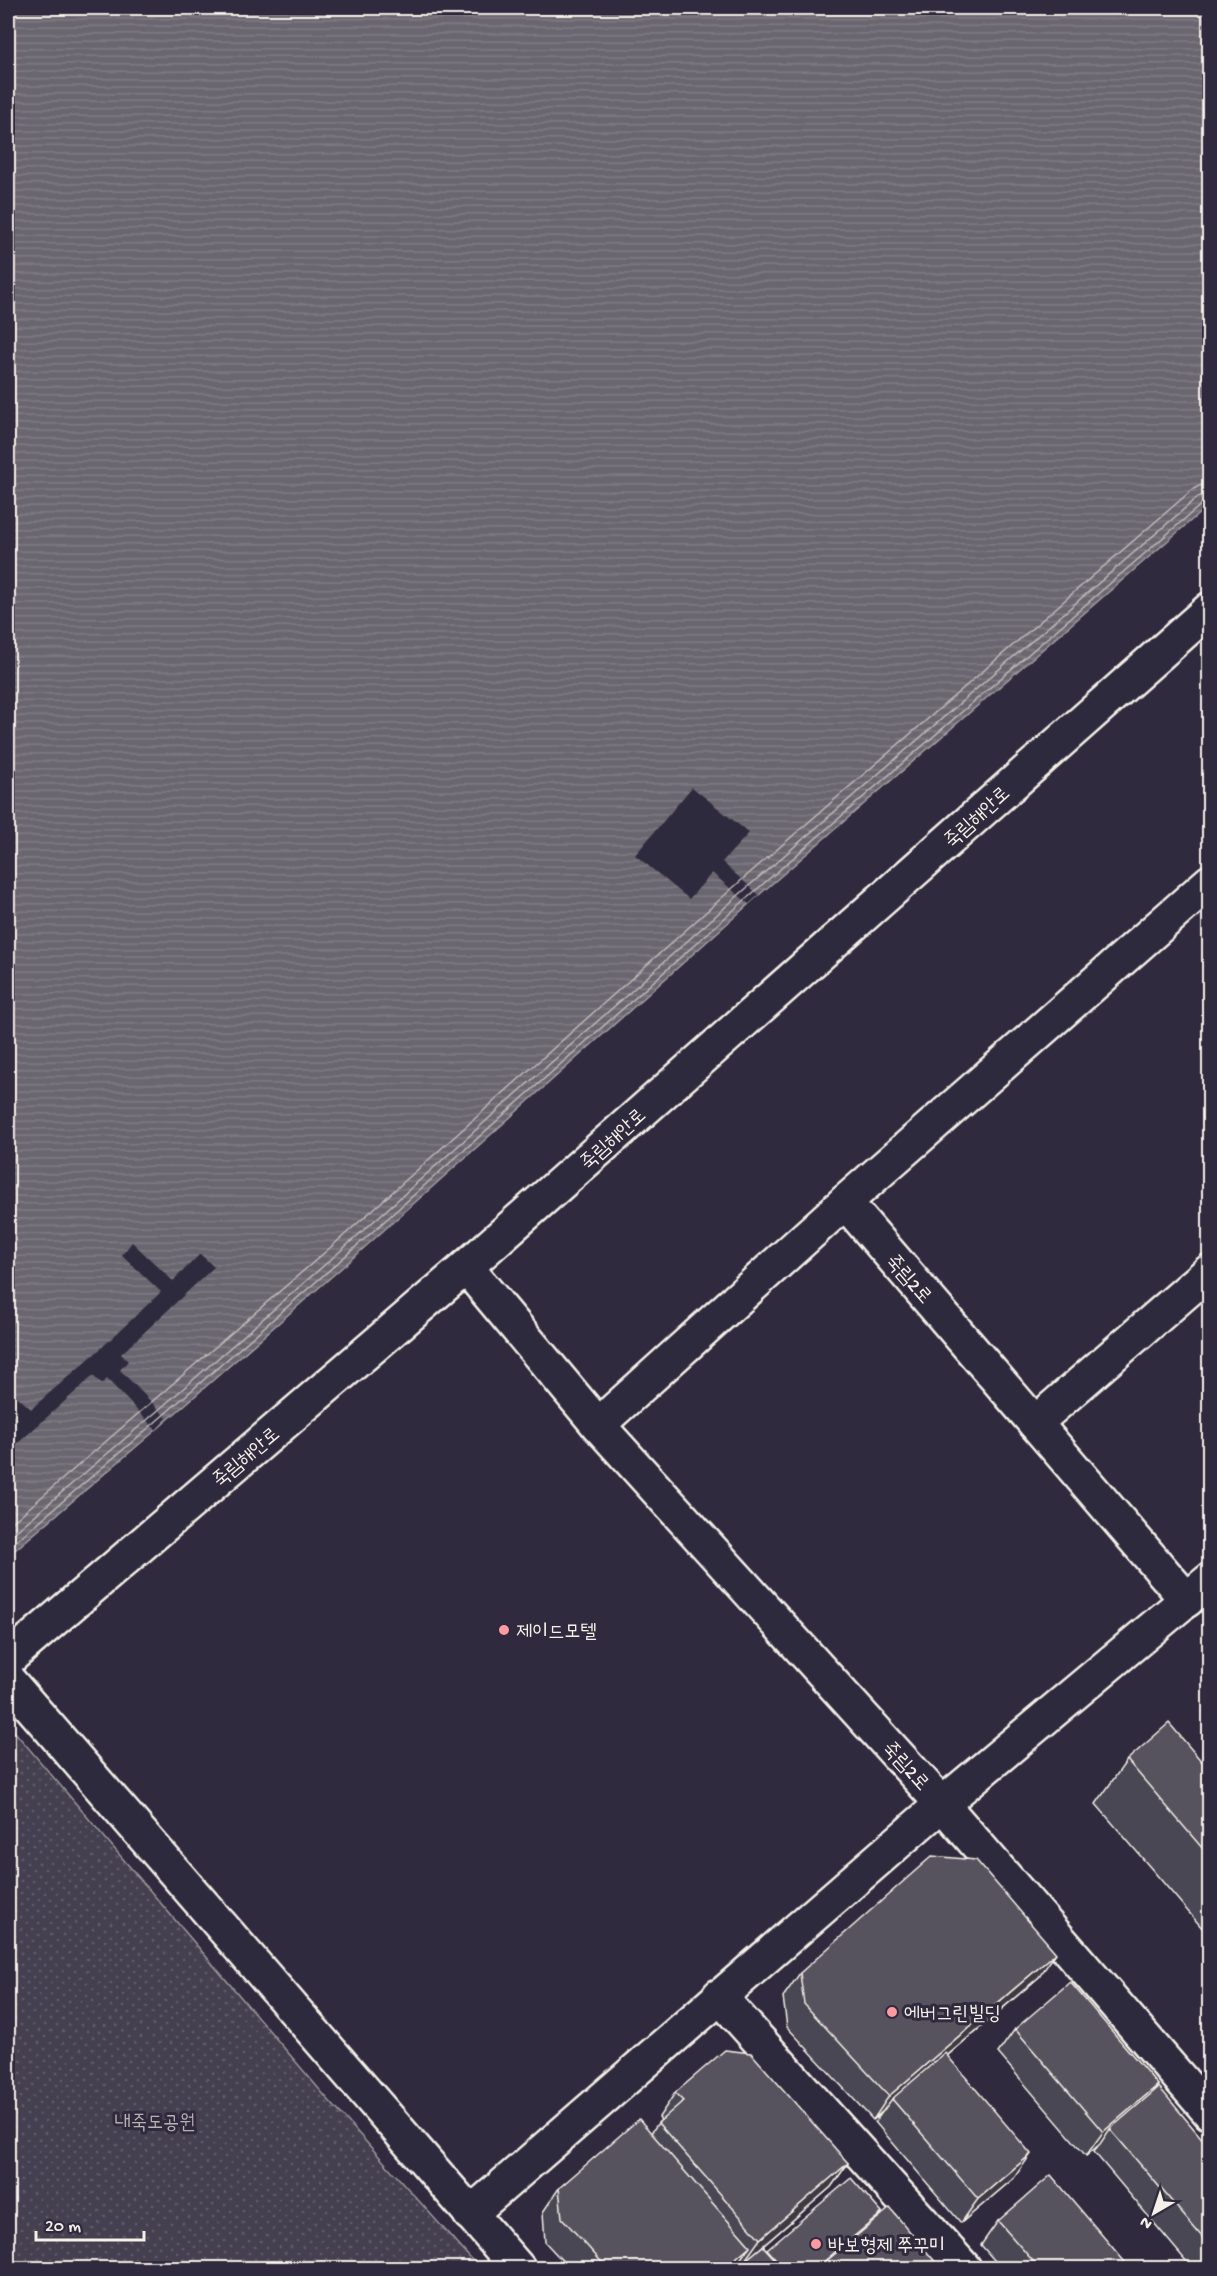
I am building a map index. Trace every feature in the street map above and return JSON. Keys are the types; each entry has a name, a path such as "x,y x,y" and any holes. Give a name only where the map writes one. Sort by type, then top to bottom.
{"street":[{"name":"죽림해안로","path":"8,1659 466,1267 1209,609"},
{"path":"598,1425 845,1202 1209,882"},
{"name":"죽림2로","path":"845,1202 1035,1424 1198,1590"},
{"name":"죽림2로","path":"466,1267 598,1425 942,1804 1209,2112"},
{"path":"1035,1424 1209,1270"},
{"path":"470,2214 942,1804 1198,1590"},
{"path":"8,1680 518,2268"},
{"path":"719,1996 964,2268"}],"green space":[{"name":"내죽도공원","path":"8,1731 14,1731 325,2096 479,2268 8,2268"}],"water":[{"path":"8,8 1209,8 1209,505 759,895 346,1264 8,1556"}],"pier":[{"path":"692,787 749,833 722,862 759,895 749,904 712,873 689,899 635,855"},
{"path":"132,1242 173,1281 200,1254 214,1267 121,1354 128,1361 120,1370 167,1418 156,1430 107,1379 102,1384 93,1376 8,1452 8,1428 17,1419 8,1410 8,1388 31,1409 161,1292 122,1255"}],"building":[{"path":"1169,1723 1209,1770 1209,1856 1127,1760"},
{"name":"에버그린빌딩","path":"932,1856 976,1860 1056,1953 889,2096 804,2004 800,1973"},
{"path":"1070,1982 1158,2085 1103,2132 1015,2029"},
{"path":"725,2050 751,2053 848,2163 760,2239 658,2123 683,2101 675,2093"},
{"path":"945,2053 1031,2154 978,2199 892,2099"},
{"path":"1159,2087 1209,2147 1209,2245 1110,2129"},
{"path":"639,2119 750,2246 724,2268 607,2268 562,2218 559,2188"},
{"path":"1051,2175 1130,2268 1039,2268 998,2221"},
{"name":"바보형제 쭈꾸미","path":"851,2178 882,2213 816,2268 784,2268 767,2249"},
{"path":"890,2208 937,2264 931,2268 818,2268"},
{"path":"763,2246 783,2268 736,2268"}],"place":[{"name":"제이드모텔","path":"504,1630"},
{"name":"에버그린빌딩","path":"892,2012"},
{"name":"바보형제 쭈꾸미","path":"816,2244"}]}
